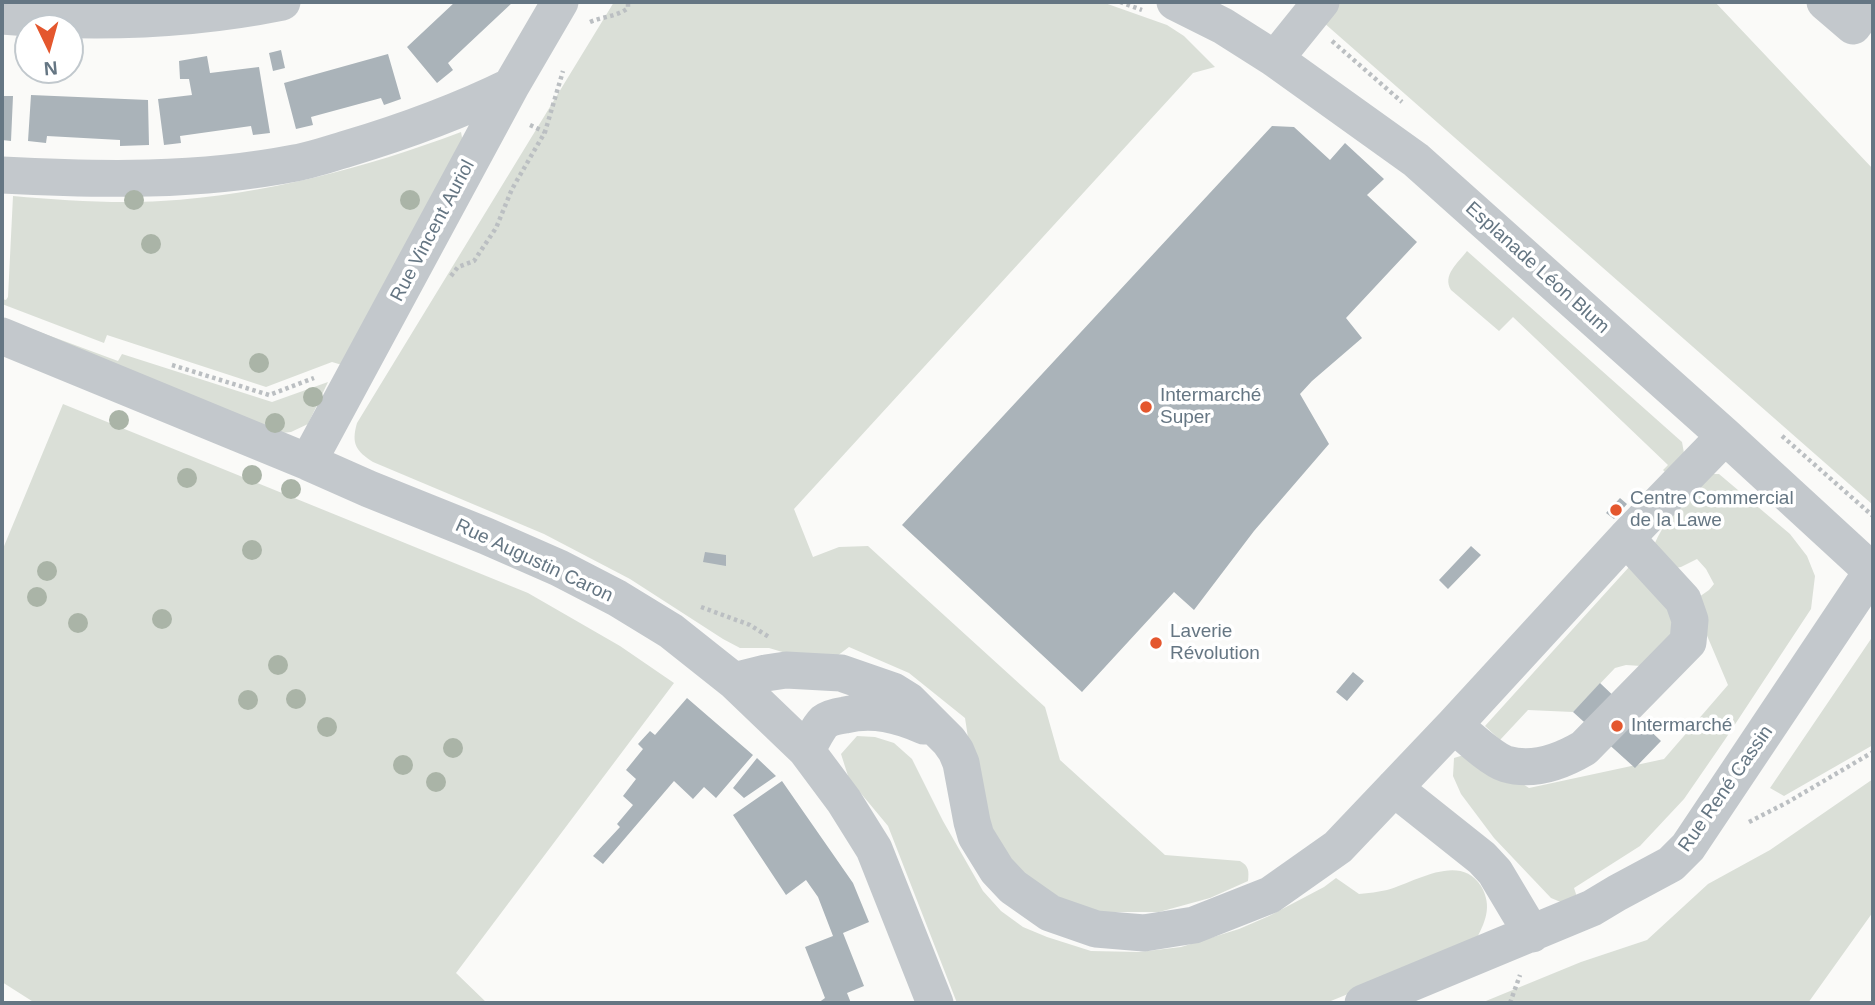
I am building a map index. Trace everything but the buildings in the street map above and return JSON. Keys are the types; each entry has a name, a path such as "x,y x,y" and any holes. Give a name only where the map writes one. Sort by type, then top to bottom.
{"street":[{"path":"2,16 85,21 158,19 234,12 282,2"},
{"name":"Esplanade Léon Blum","path":"1175,2 1233,14 1275,59 1416,160 1873,570"},
{"path":"1275,59 1321,2"},
{"path":"1825,2 1853,26 1871,2"},
{"name":"Rue Vincent Auriol","path":"308,462 511,86 572,13"},
{"path":"2,175 130,179 184,177 298,163 417,126 511,86"},
{"name":"Rue Augustin Caron","path":"2,336 559,568 617,598 671,631 734,681 806,750 844,801 874,849 936,1003"},
{"path":"734,681 786,670 841,673 893,691 909,701 956,751 961,763 976,836 997,870 1013,887 1050,913 1096,929 1144,933 1194,925 1270,895 1338,847 1626,538 1725,436"},
{"path":"1454,724 1481,748 1505,764 1529,767 1567,758 1584,748 1688,642 1690,620 1683,600 1626,538"},
{"name":"Rue René Cassin","path":"1363,1003 1527,951 1592,908 1671,864 1688,847 1873,570"},
{"path":"806,750 824,722 855,712 875,712 908,719 949,741"},
{"path":"1394,788 1482,858 1495,872 1527,951"}],"path":[{"path":"572,13 619,15 628,8 628,2"},
{"path":"458,267 474,261 496,228 512,189 545,132 565,66"},
{"path":"166,363 269,395 317,377"},
{"path":"691,602 750,625 802,658 817,672"},
{"path":"1510,1003 1527,951"}],"shaded area":[{"path":"614,2 1102,2 1167,25 1184,36 1215,67 1193,73 794,509 813,557 839,547 868,546 1045,707 1060,760 1165,855 1240,861 1248,869 1248,881 1210,898 1159,912 1099,912 1072,904 1042,888 1016,867 992,828 975,783 965,718 909,673 849,647 837,656 789,654 769,648 740,648 630,579 544,534 373,462 356,446 357,423"},
{"path":"1340,2 1715,2 1873,169 1873,505 1323,22"},
{"path":"461,132 463,143 342,365 332,362 266,387 107,335 104,343 2,304 2,299 6,300 8,297 13,196 143,202 238,193 351,168"},
{"path":"1467,251 1682,442 1684,453 1667,474 1663,470 1668,465 1513,317 1499,331 1451,290 1448,279 1450,274"},
{"path":"2,318 118,361 122,354 272,402 328,382 308,424 282,433 2,324"},
{"path":"63,404 528,593 620,646 674,683 456,973 487,1003 35,1003 2,982 2,551"},
{"path":"1710,474 1719,474 1790,534 1807,556 1815,576 1811,609 1684,799 1640,846 1574,888 1577,897 1563,903 1551,898 1494,838 1461,794 1453,776 1454,758 1467,754 1486,760 1529,788 1664,759 1728,685 1697,612 1699,597 1714,584 1706,569 1697,559 1675,568 1653,548 1670,517"},
{"path":"1629,567 1659,584 1678,631 1641,666 1626,665 1615,668 1573,712 1528,710 1500,740 1485,726"},
{"path":"1873,636 1873,745 1784,796 1770,788"},
{"path":"857,736 875,737 894,743 912,759 983,891 1001,911 1023,927 1091,951 1139,952 1181,947 1239,929 1269,916 1336,878 1359,894 1387,890 1437,872 1461,871 1472,876 1485,894 1487,908 1484,921 1475,942 1326,1003 957,1003 888,826 849,779 841,754"},
{"path":"1873,779 1873,912 1808,1003 1481,1003 1581,962 1647,940 1708,884 1770,850"}],"place":[{"name":"Intermarché Super","path":"1146,407"},
{"name":"Centre Commercial de la Lawe","path":"1616,510"},
{"name":"Laverie Révolution","path":"1156,643"},
{"name":"Intermarché","path":"1617,726"}]}
